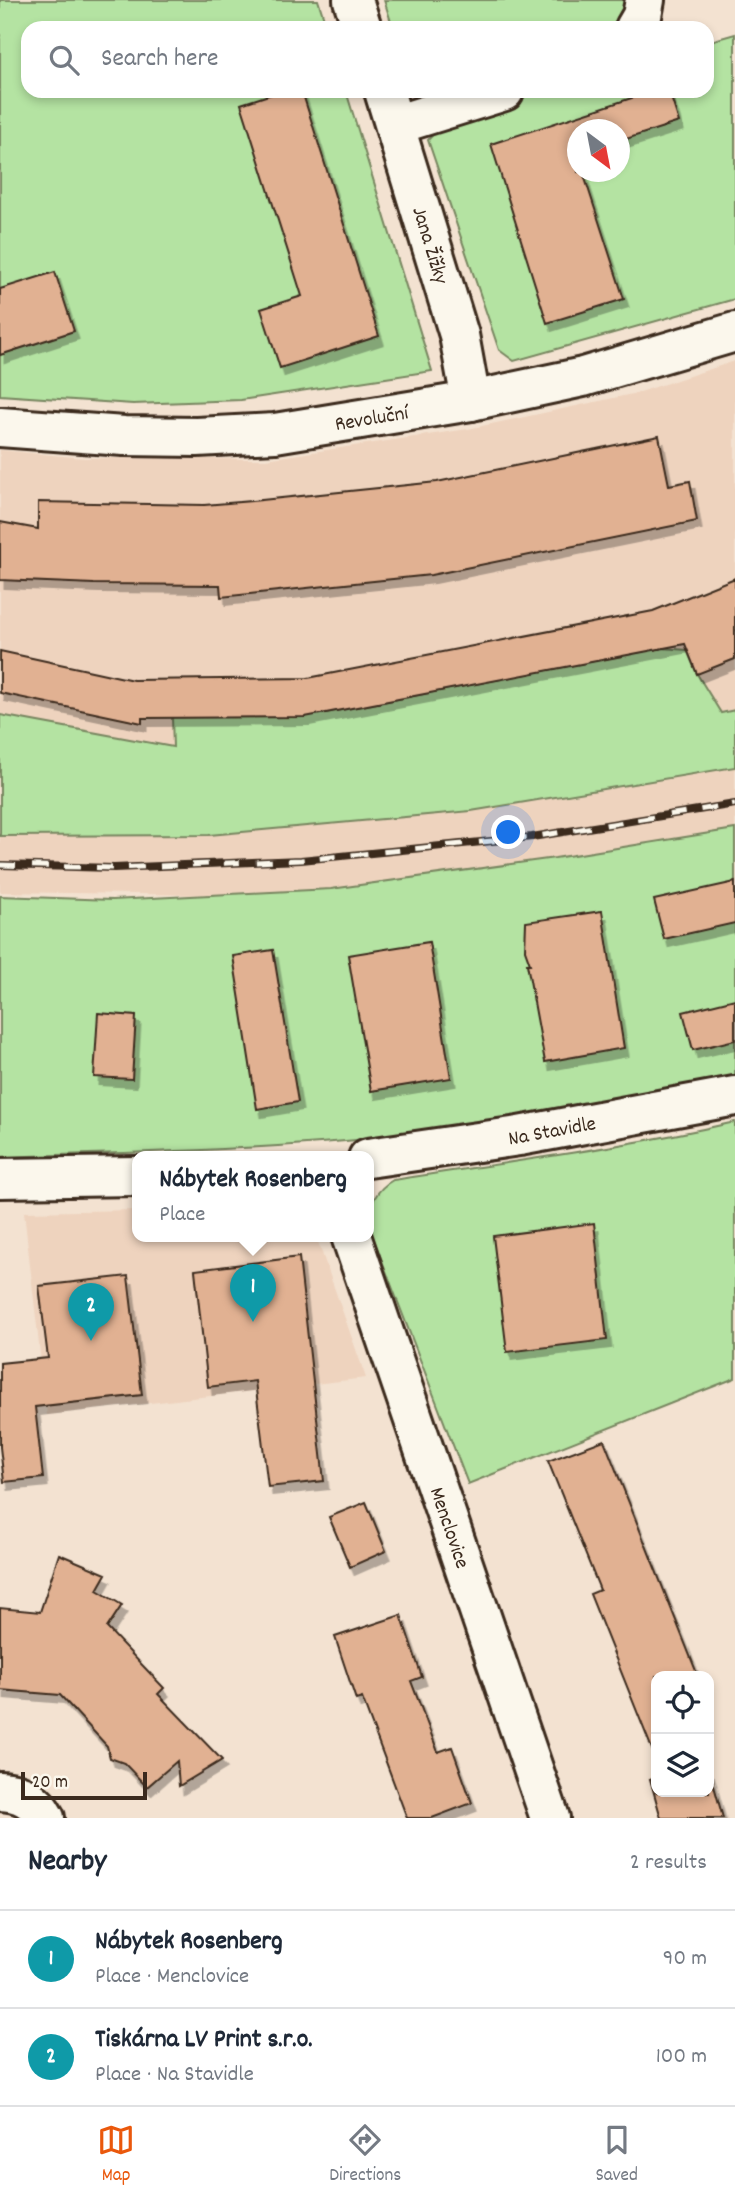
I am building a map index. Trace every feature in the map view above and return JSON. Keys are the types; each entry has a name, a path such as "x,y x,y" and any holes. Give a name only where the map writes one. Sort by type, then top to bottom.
{"street":[{"path":"353,0 360,21"},
{"path":"639,21 645,0"},
{"path":"389,108 457,98"},
{"name":"Jana Žižky","path":"389,108 459,335 471,401"},
{"name":"Revoluční","path":"0,427 124,436 197,437 275,433 471,401 583,377 735,332"},
{"name":"Na Stavidle","path":"374,1157 519,1136 735,1096"},
{"path":"0,1178 132,1176"},
{"name":"Menclovice","path":"353,1242 550,1818"},
{"path":"0,1791 31,1799 40,1808 44,1818"}],"shaded area":[{"path":"735,361 735,1075 639,1097 206,895 0,892 0,836 204,835 0,787 0,450 84,458 266,459 468,429 637,393"},
{"path":"132,1210 132,1242 318,1242 366,1378 47,1415 24,1212"}],"green space":[{"path":"0,0 318,0 325,21 21,21 21,98 348,98 432,371 241,400 133,404 0,395"},
{"path":"384,0 627,0 618,21 391,21"},
{"path":"735,34 735,299 514,361 499,350 428,140 452,120 519,98 714,98 714,40"},
{"path":"661,648 687,650 697,674 721,713 735,710 735,767 471,811 209,835 0,836 0,715 173,747 172,717 295,717 326,713"},
{"path":"735,829 735,1075 550,1113 438,1131 219,1149 0,1157 0,896 112,900 331,889 555,858"},
{"path":"735,1122 735,1378 468,1484 374,1240 374,1200 377,1194 393,1180"}],"building":[{"path":"259,98 304,98 379,336 280,368 261,309 302,296 241,104"},
{"path":"632,98 671,98 679,122 630,138 630,119 567,119"},
{"path":"567,119 567,182 586,182 624,299 547,323 491,144"},
{"path":"55,272 74,331 0,355 0,289"},
{"path":"659,436 669,485 690,481 697,521 431,575 221,597 220,585 0,580 0,522 38,529 38,502 204,505 437,482"},
{"path":"735,578 735,659 697,674 685,644 305,717 142,718 142,723 0,693 0,651 133,680 308,678 653,611"},
{"path":"735,882 735,923 664,939 654,900"},
{"path":"602,911 624,1048 545,1062 527,964 530,964 525,950 526,922"},
{"path":"429,942 451,1078 371,1091 348,955"},
{"path":"273,950 298,1102 257,1109 233,956"},
{"path":"735,999 735,1040 693,1050 683,1012"},
{"path":"98,1013 136,1016 132,1079 94,1077"},
{"path":"594,1223 607,1340 507,1352 493,1236"},
{"path":"299,1257 324,1481 268,1487 255,1381 208,1387 195,1270"},
{"path":"128,1276 142,1395 35,1407 43,1478 4,1482 0,1447 0,1363 48,1358 39,1286"},
{"path":"604,1440 696,1671 651,1671 651,1746 590,1594 600,1590 548,1461"},
{"path":"366,1502 386,1551 350,1567 329,1517"},
{"path":"59,1554 106,1574 97,1590 122,1605 107,1628 164,1688 158,1694 222,1760 179,1786 177,1761 147,1787 124,1763 110,1758 107,1746 60,1695 0,1690 0,1608 40,1612"},
{"path":"401,1615 422,1677 411,1681 438,1752 452,1747 472,1803 432,1818 407,1818 362,1698 356,1700 335,1637"},
{"path":"714,1786 723,1818 661,1818 655,1797 714,1797"}],"railway":[{"path":"0,865 114,868 301,860 532,837 735,804"}],"place":[{"name":"Nábytek Rosenberg","path":"253,1322"},
{"name":"Tiskárna LV Print s.r.o.","path":"91,1341"}]}
